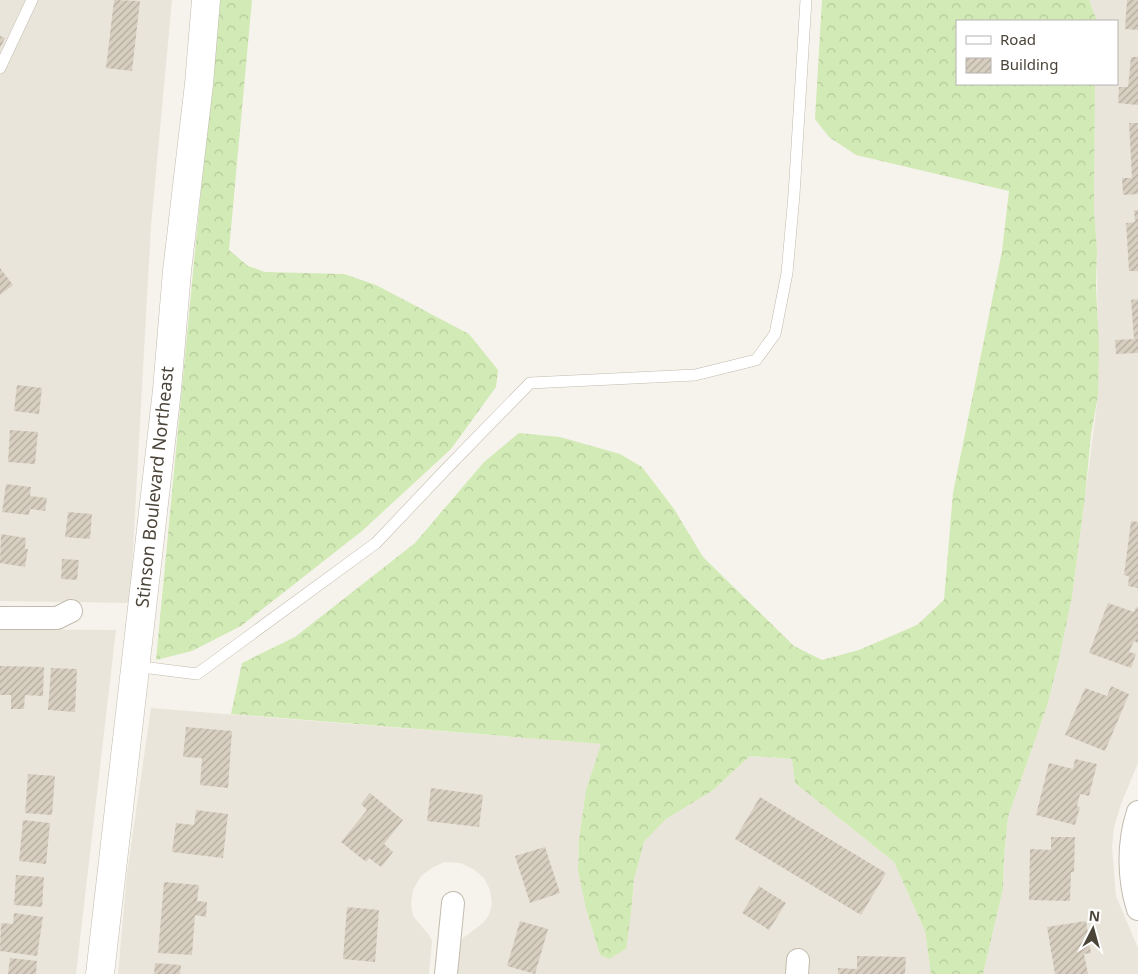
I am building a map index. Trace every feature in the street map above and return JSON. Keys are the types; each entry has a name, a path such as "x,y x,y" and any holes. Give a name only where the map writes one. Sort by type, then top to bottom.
{"street":[{"name":"Stinson Boulevard Northeast","path":"100,974 167,390 177,271 199,84 206,0"},
{"path":"0,618 57,618 71,611"},
{"path":"1138,812 1131,842 1131,872 1138,908"},
{"path":"446,974 453,903"}],"lane":[{"path":"0,68 32,0"},
{"path":"134,666 197,674 376,543 530,383 695,375 756,360 776,334 787,273 794,195 806,0"}],"shaded area":[{"path":"0,0 172,0 151,226 130,603 0,601"},
{"path":"1089,0 1138,0 1138,763 1121,804 1114,827 1112,847 1116,896 1138,948 1138,974 983,974 1003,889 1008,817 1047,706 1072,597 1098,396 1097,250 1094,209 1095,85 1118,85 1118,20 1097,20"},
{"path":"0,629 116,630 76,974 0,974"},
{"path":"151,708 601,744 586,790 579,839 578,871 586,909 600,955 609,959 631,913 634,880 644,842 666,819 712,791 750,756 792,759 795,783 894,862 925,931 931,974 457,974 460,943 463,938 483,923 489,915 492,904 490,890 484,878 473,869 460,863 444,862 421,876 413,890 411,904 413,916 432,941 429,974 118,974 127,873"}],"green space":[{"path":"219,0 252,0 229,250 248,266 265,272 344,274 376,285 469,334 498,370 496,387 451,449 362,531 241,626 192,651 156,660"},
{"path":"822,0 1089,0 1097,20 956,20 956,85 1095,85 1094,209 1097,250 1098,396 1091,435 1072,597 1047,706 1008,817 1003,889 983,974 931,974 925,931 894,862 795,783 792,759 750,756 712,791 666,819 644,842 634,880 626,949 609,959 600,955 586,909 578,871 579,839 586,790 601,744 231,714 242,663 295,637 415,543 484,462 519,433 560,437 620,454 642,467 674,509 703,557 794,646 822,660 859,650 917,625 944,600 953,493 1002,251 1009,191 856,155 829,137 815,119"}],"building":[{"path":"114,0 140,1 132,71 106,68"},
{"path":"1127,0 1138,0 1138,30 1125,29"},
{"path":"0,36 5,38 0,48"},
{"path":"1131,57 1138,57 1138,105 1118,103 1119,87 1128,87"},
{"path":"1129,123 1138,123 1138,194 1123,195 1122,178 1132,178"},
{"path":"1134,210 1138,210 1138,271 1129,271 1126,223 1135,222"},
{"path":"0,268 13,285 0,295"},
{"path":"1138,299 1138,353 1116,354 1115,340 1134,339 1131,300"},
{"path":"17,385 42,388 39,414 14,411"},
{"path":"10,430 38,432 35,464 8,462"},
{"path":"6,484 31,487 30,496 47,498 45,511 30,509 29,515 2,512"},
{"path":"68,512 92,514 90,539 65,537"},
{"path":"1131,521 1138,522 1138,588 1128,586 1129,576 1124,575"},
{"path":"1,534 26,538 25,549 28,549 25,567 0,563"},
{"path":"62,559 79,560 77,580 61,579"},
{"path":"1108,603 1134,612 1136,607 1138,608 1138,643 1134,641 1129,652 1136,654 1131,668 1089,653"},
{"path":"0,666 44,667 43,696 25,695 24,709 11,709 11,695 0,695"},
{"path":"51,668 77,669 75,712 48,710"},
{"path":"1111,686 1129,694 1105,751 1065,735 1085,688 1107,696"},
{"path":"186,727 232,731 228,788 200,785 202,758 183,757"},
{"path":"1075,759 1097,764 1089,796 1080,794 1077,806 1080,807 1075,825 1036,815 1049,763 1073,769"},
{"path":"28,774 55,776 52,815 25,813"},
{"path":"431,788 483,795 479,827 427,821"},
{"path":"370,793 403,820 384,844 393,852 381,867 369,858 366,862 341,842 367,810 361,804"},
{"path":"760,797 886,873 861,915 735,839"},
{"path":"196,810 228,814 223,858 172,852 176,823 194,825"},
{"path":"23,820 50,823 46,864 19,861"},
{"path":"1051,837 1075,837 1074,872 1071,872 1070,901 1029,900 1030,849 1051,850"},
{"path":"545,847 560,893 530,903 515,856"},
{"path":"16,875 44,877 42,907 14,905"},
{"path":"164,882 199,885 197,901 207,902 206,917 195,915 192,955 158,953"},
{"path":"759,886 786,903 769,930 742,913"},
{"path":"347,907 379,910 375,962 343,959"},
{"path":"14,913 43,917 37,956 0,951 1,923 13,924"},
{"path":"520,921 548,929 535,974 507,966"},
{"path":"1086,921 1091,953 1084,954 1088,974 1055,974 1047,927"},
{"path":"857,956 906,957 905,974 838,974 838,968 857,969"},
{"path":"10,958 37,961 36,974 8,974"},
{"path":"155,963 181,965 180,974 154,974"}]}
